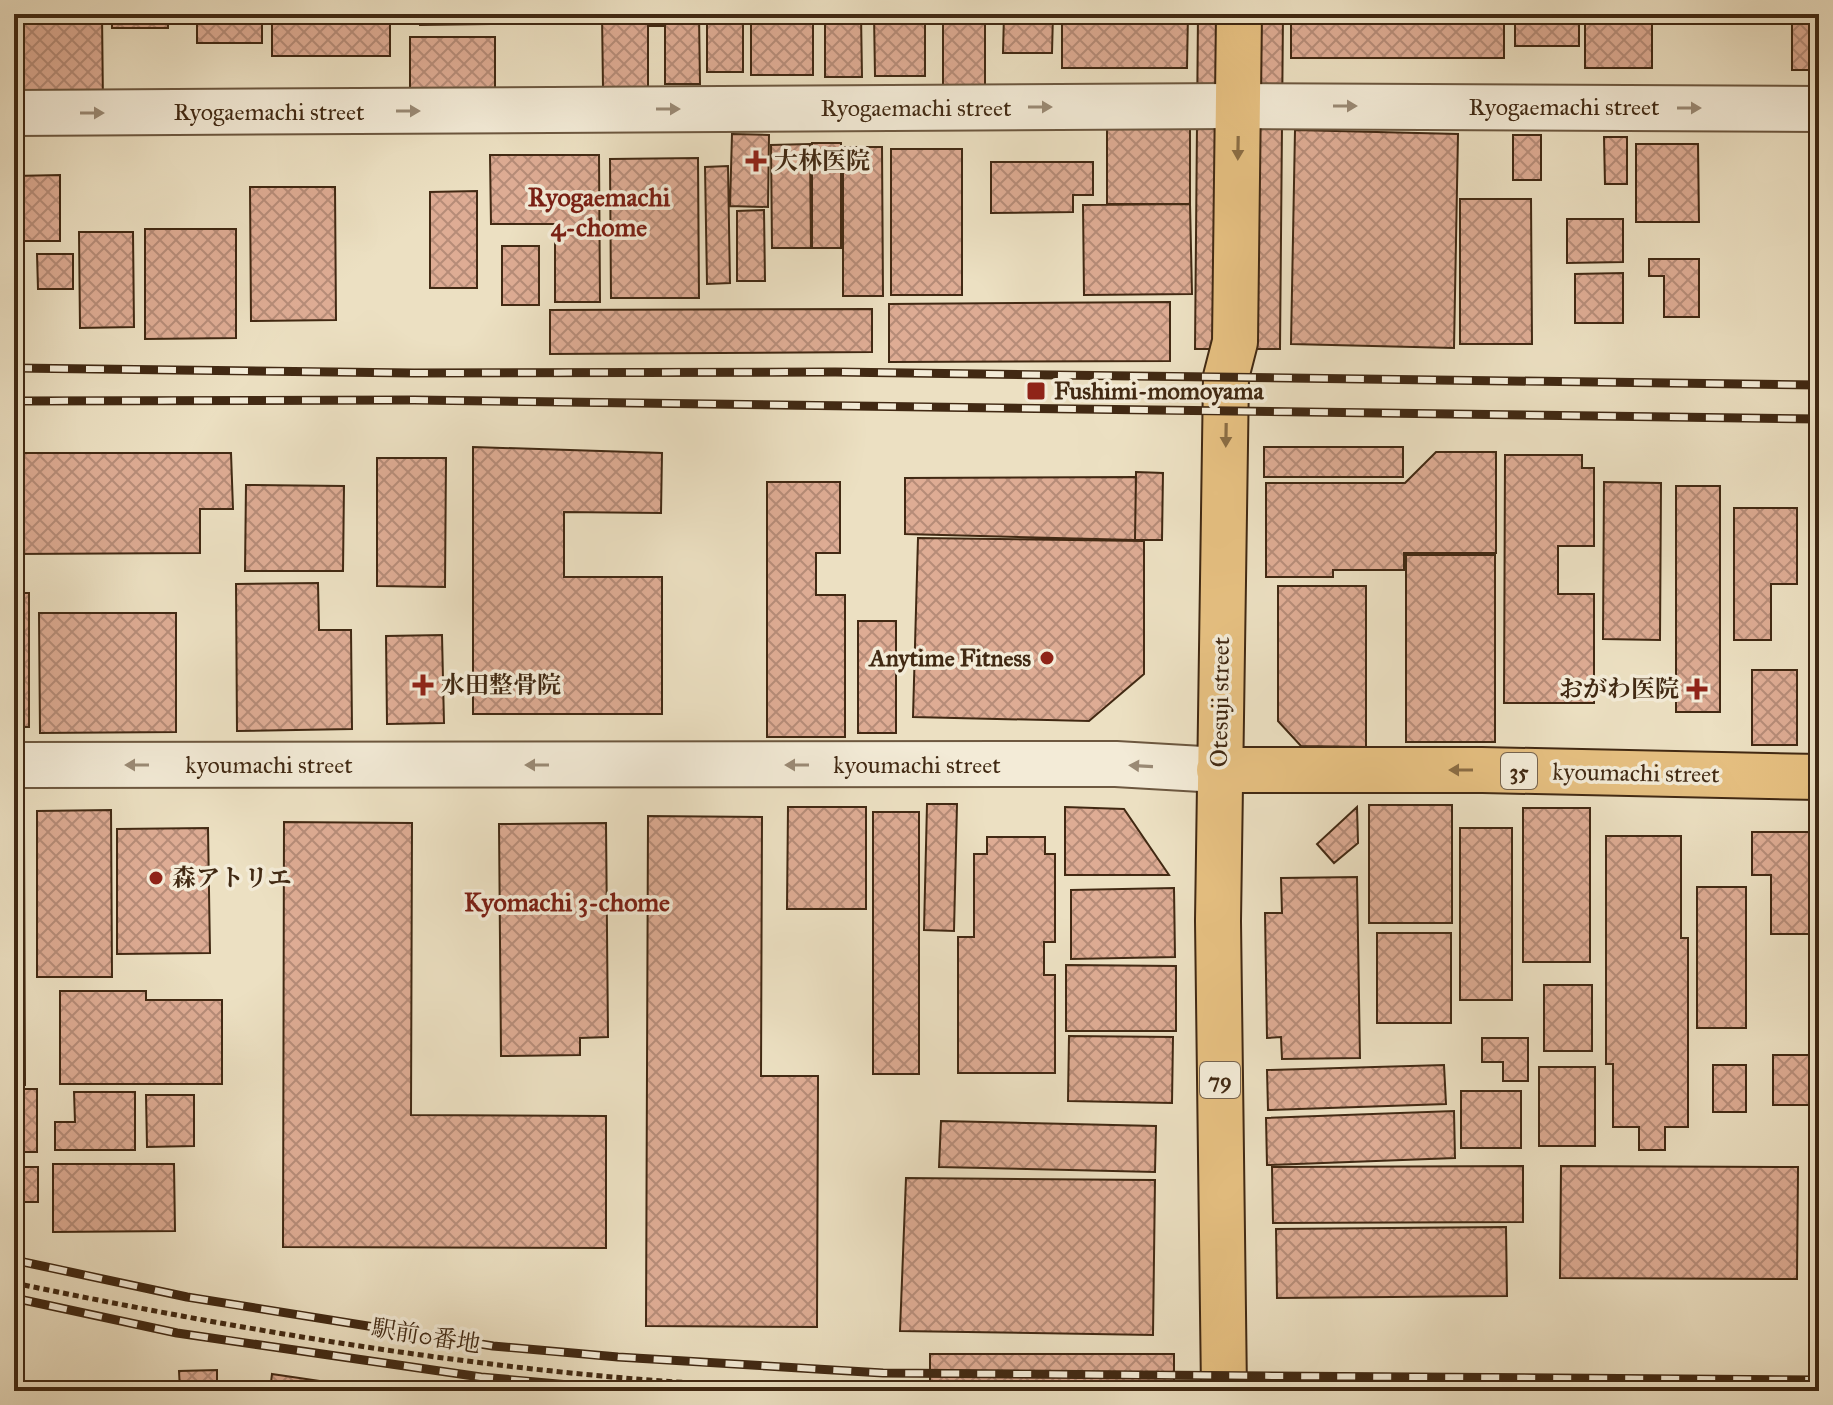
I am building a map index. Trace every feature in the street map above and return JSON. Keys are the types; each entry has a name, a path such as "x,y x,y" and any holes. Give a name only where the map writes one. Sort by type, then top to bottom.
{"main road":[{"name":"Otesuji street","path":"1224,1391 1219,770 1226,377 1235,342 1239,14"},
{"name":"kyoumachi street","path":"1219,770 1482,770 1819,777"}],"street":[{"name":"Ryogaemachi street","path":"14,113 1239,106 1819,109"},
{"name":"kyoumachi street","path":"14,765 1116,764 1219,770"}],"path":[{"name":"駅前0番地","path":"14,1283 180,1317 489,1364 615,1378 837,1391"}],"building":[{"path":"14,14 102,14 103,105 14,105"},
{"path":"112,14 168,14 168,28 112,28"},
{"path":"197,14 262,14 262,43 197,43"},
{"path":"272,14 390,14 390,56 272,56"},
{"path":"420,14 490,14 490,24 420,25"},
{"path":"512,14 594,14 594,22 512,23"},
{"path":"602,14 699,14 700,84 665,84 665,26 648,26 648,87 603,88"},
{"path":"707,14 743,14 743,72 707,72"},
{"path":"751,14 813,14 813,75 751,75"},
{"path":"825,14 861,14 862,77 825,77"},
{"path":"874,14 925,14 925,76 875,76"},
{"path":"994,14 994,16 942,16"},
{"path":"1004,14 1053,14 1052,53 1003,53"},
{"path":"1062,14 1188,14 1187,68 1062,68"},
{"path":"1198,14 1283,14 1280,349 1195,349"},
{"path":"1291,14 1504,14 1504,58 1291,58"},
{"path":"1515,14 1579,14 1579,46 1515,46"},
{"path":"1585,14 1658,14 1658,19 1652,19 1652,68 1585,68"},
{"path":"1792,14 1819,14 1819,70 1792,70"},
{"path":"985,23 985,92 943,92 943,24"},
{"path":"410,37 495,37 495,88 410,88"},
{"path":"1107,126 1190,126 1190,204 1107,204"},
{"path":"1295,130 1458,134 1454,348 1291,344"},
{"path":"732,134 769,135 768,207 730,206"},
{"path":"1513,135 1541,135 1541,180 1513,180"},
{"path":"1604,137 1627,137 1627,184 1605,184"},
{"path":"812,143 841,143 841,248 812,248"},
{"path":"810,144 811,248 772,248 771,145"},
{"path":"1636,144 1698,144 1699,222 1636,222"},
{"path":"843,147 882,147 883,296 843,296"},
{"path":"891,149 962,149 962,295 891,295"},
{"path":"490,155 599,155 600,302 555,302 555,224 491,224"},
{"path":"698,158 699,298 611,298 610,159"},
{"path":"991,162 1093,162 1093,195 1073,195 1073,212 991,213"},
{"path":"728,166 730,283 707,284 705,167"},
{"path":"60,175 60,241 14,241 14,176"},
{"path":"250,187 335,187 336,320 251,321"},
{"path":"477,191 477,288 430,288 430,192"},
{"path":"1460,199 1531,199 1532,344 1460,344"},
{"path":"1190,204 1192,294 1084,295 1083,205"},
{"path":"764,210 765,281 737,281 737,211"},
{"path":"1567,219 1623,219 1623,262 1567,263"},
{"path":"145,229 236,229 236,338 145,339"},
{"path":"79,232 133,232 134,327 80,328"},
{"path":"502,246 539,246 539,305 502,305"},
{"path":"37,254 73,254 73,289 38,289"},
{"path":"1649,259 1699,259 1699,317 1664,317 1664,276 1649,276"},
{"path":"1623,273 1623,323 1575,323 1575,274"},
{"path":"1170,302 1170,361 889,362 889,304"},
{"path":"872,309 872,352 550,354 550,310"},
{"path":"473,447 662,453 661,513 564,512 564,577 662,577 662,714 473,714"},
{"path":"1264,447 1403,447 1403,477 1264,477"},
{"path":"1436,452 1496,452 1496,553 1404,553 1404,570 1333,570 1333,577 1266,577 1266,483 1405,483"},
{"path":"14,453 231,453 233,509 200,509 200,553 14,554"},
{"path":"1505,455 1582,455 1582,468 1594,468 1594,546 1558,546 1558,594 1594,594 1594,703 1504,703"},
{"path":"377,458 446,458 445,587 377,586"},
{"path":"1136,472 1163,473 1162,540 1135,540"},
{"path":"1136,477 1135,540 905,534 905,478"},
{"path":"767,482 840,482 840,553 816,553 816,595 845,595 845,737 767,737"},
{"path":"1604,482 1661,483 1660,640 1603,639"},
{"path":"246,485 344,486 343,571 245,571"},
{"path":"1676,486 1720,486 1720,712 1676,712"},
{"path":"1811,507 1819,507 1819,694 1811,694"},
{"path":"1734,508 1797,508 1797,584 1771,584 1771,640 1734,640"},
{"path":"918,538 1144,541 1144,674 1089,721 913,717"},
{"path":"1406,555 1495,555 1495,742 1406,742"},
{"path":"318,583 319,630 351,630 352,729 237,731 236,584"},
{"path":"1278,586 1366,586 1366,747 1301,746 1278,721"},
{"path":"14,593 29,593 29,727 14,727"},
{"path":"39,613 176,613 176,732 40,733"},
{"path":"858,621 896,621 896,733 858,733"},
{"path":"442,635 444,723 387,724 386,636"},
{"path":"1752,670 1797,670 1797,745 1752,745"},
{"path":"927,804 957,804 954,931 924,930"},
{"path":"1369,805 1452,805 1452,923 1369,923"},
{"path":"788,807 866,807 866,909 787,909"},
{"path":"1065,807 1124,809 1169,875 1065,875"},
{"path":"1357,807 1358,843 1334,863 1317,844"},
{"path":"1523,808 1590,808 1590,962 1523,962"},
{"path":"111,810 112,977 37,977 37,811"},
{"path":"873,812 919,812 919,1074 873,1074"},
{"path":"648,816 762,817 761,1076 818,1076 817,1327 646,1326"},
{"path":"284,822 412,823 411,1115 606,1116 606,1248 283,1247"},
{"path":"606,823 608,1037 580,1038 580,1055 501,1056 499,824"},
{"path":"14,826 24,826 25,1085 14,1085"},
{"path":"208,828 210,953 117,954 117,829"},
{"path":"1460,828 1512,828 1512,1000 1460,1000"},
{"path":"1752,832 1819,832 1819,934 1771,934 1771,875 1752,875"},
{"path":"1606,836 1681,836 1681,938 1688,938 1688,1127 1665,1127 1665,1150 1639,1150 1639,1127 1613,1127 1613,1064 1606,1064"},
{"path":"987,837 1045,837 1045,854 1055,854 1055,942 1044,942 1044,975 1055,975 1055,1073 958,1073 958,937 974,937 974,854 987,854"},
{"path":"1357,877 1360,1058 1282,1059 1281,1037 1267,1038 1265,913 1282,913 1281,878"},
{"path":"1697,887 1746,887 1746,1028 1697,1028"},
{"path":"1174,888 1175,957 1071,959 1071,890"},
{"path":"1377,933 1451,933 1451,1023 1377,1023"},
{"path":"1066,965 1176,966 1176,1031 1066,1031"},
{"path":"1544,985 1592,985 1592,1051 1544,1051"},
{"path":"60,991 146,991 146,1000 222,1000 222,1084 60,1084"},
{"path":"1069,1036 1173,1037 1172,1103 1068,1101"},
{"path":"1482,1038 1528,1038 1528,1081 1503,1081 1503,1062 1482,1062"},
{"path":"1773,1055 1813,1055 1813,1105 1773,1105"},
{"path":"1444,1065 1446,1104 1268,1110 1267,1070"},
{"path":"1713,1065 1746,1065 1746,1112 1713,1112"},
{"path":"1539,1067 1595,1067 1595,1146 1539,1146"},
{"path":"14,1089 37,1089 37,1152 14,1152"},
{"path":"1461,1091 1521,1091 1521,1148 1461,1148"},
{"path":"74,1092 135,1092 135,1150 55,1150 55,1122 75,1122"},
{"path":"146,1095 194,1095 194,1146 147,1147"},
{"path":"1454,1111 1455,1158 1267,1165 1266,1118"},
{"path":"941,1121 1156,1126 1155,1172 939,1167"},
{"path":"53,1164 174,1164 175,1231 53,1232"},
{"path":"1523,1166 1523,1222 1273,1223 1272,1167"},
{"path":"1561,1166 1798,1167 1797,1279 1560,1278"},
{"path":"14,1167 38,1167 38,1202 14,1202"},
{"path":"906,1178 1155,1180 1153,1335 900,1331"},
{"path":"1812,1197 1819,1197 1819,1289 1812,1289"},
{"path":"1506,1227 1507,1296 1277,1298 1276,1229"},
{"path":"930,1354 1174,1354 1174,1384 930,1384"},
{"path":"217,1370 217,1391 180,1391 179,1371"},
{"path":"272,1374 388,1391 270,1391"}],"railway":[{"path":"14,368 414,373 835,372 1819,385"},
{"path":"14,401 414,400 1819,419"},
{"path":"14,1260 187,1297 493,1346 618,1357 883,1373 1819,1380"},
{"path":"14,1298 177,1333 481,1377 636,1391"}],"place":[{"name":"大林医院","path":"756,161"},
{"name":"Fushimi-momoyama","path":"1036,391"},
{"name":"Anytime Fitness","path":"1047,658"},
{"name":"水田整骨院","path":"423,685"},
{"name":"おがわ医院","path":"1697,689"},
{"name":"森アトリエ","path":"156,878"}],"district":[{"name":"Ryogaemachi 4-chome","path":"599,212"},
{"name":"Kyomachi 3-chome","path":"567,902"}]}
